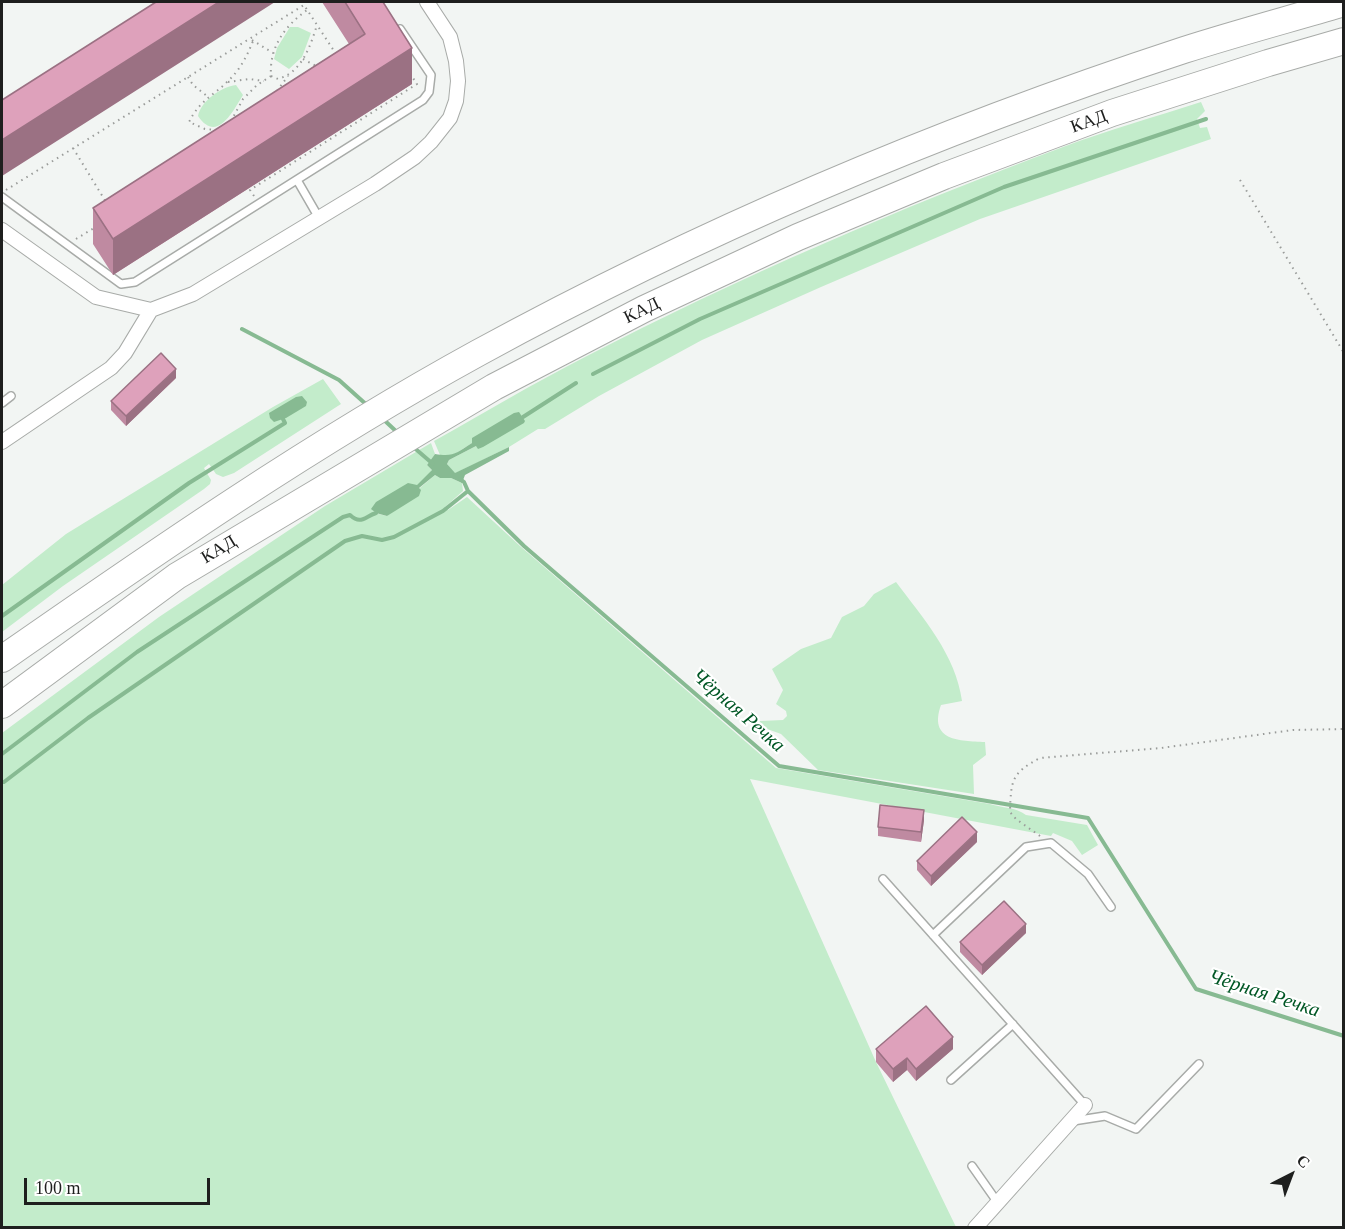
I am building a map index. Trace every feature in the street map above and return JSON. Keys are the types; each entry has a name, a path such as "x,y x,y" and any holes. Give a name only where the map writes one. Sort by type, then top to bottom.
{"highway":[{"name":"КАД","path":"2,658 158,550 335,436 476,354 624,277 781,203 940,138 1145,64 1344,3"},
{"name":"КАД","path":"2,705 177,576 494,387 644,309 798,237 944,176 1112,113 1344,41"}],"street":[{"path":"2,230 96,297 151,310 193,294 415,157 431,142 450,118 456,101 458,81 450,38 427,2"},
{"path":"2,442 111,368 125,353 151,310"},
{"path":"975,1227 1085,1105"}],"lane":[{"path":"2,195 121,284 135,282 423,100 429,92 431,75 394,20"},
{"path":"297,180 319,218"},
{"path":"2,403 11,396"},
{"path":"933,935 1026,847 1051,843 1088,874 1111,907"},
{"path":"884,879 1085,1105"},
{"path":"951,1080 1013,1024"},
{"path":"1070,1121 1105,1116 1136,1129 1198,1064"},
{"path":"972,1166 999,1203"}],"path":[{"path":"2,195 73,148 252,40 304,5 340,60"},
{"path":"231,121 243,99 271,76 273,52 284,30 307,10"},
{"path":"276,93 303,59 317,25"},
{"path":"252,40 273,52"},
{"path":"223,128 206,129 189,122 197,108 208,96 227,82 240,68 252,40"},
{"path":"303,59 321,69"},
{"path":"250,190 417,84 411,75"},
{"path":"271,76 278,79 288,76"},
{"path":"188,77 193,85 208,96"},
{"path":"227,82 249,79 264,81"},
{"path":"73,148 109,206"},
{"path":"1240,180 1344,353"},
{"path":"67,245 96,227"},
{"path":"1051,843 1016,819 1010,812 1011,786 1022,768 1040,758 1161,748 1293,730 1344,729"}],"shaded area":[{"path":"290,27 298,27 311,33 302,57 289,69 274,59 277,48"},
{"path":"236,85 243,95 229,116 218,126 212,127 205,124 198,116 203,105 218,92"},
{"path":"1201,102 1205,111 1197,119 1200,128 1207,127 1211,139 980,219 821,287 702,340 599,396 545,429 538,429 509,447 454,474 447,464 449,460 476,446 472,438 472,443 455,454 445,457 440,455 434,441 585,357 761,271 1002,170 1097,135"},
{"path":"323,379 341,404 234,473 223,477 216,474 209,464 204,468 211,480 204,489 63,586 2,632 2,585 66,534 273,407"},
{"path":"302,396 307,402 306,406 274,422 270,418 269,413 296,397"},
{"path":"519,412 524,423 483,447 478,449 476,446 449,460 447,464 455,473 509,447 509,451 465,475 462,483 435,475 419,488 421,490 419,496 387,516 371,509 376,502 408,483 417,485 432,470 427,465 435,454 447,455 458,452 472,443 472,438"},
{"path":"431,443 435,454 427,465 432,470 427,477 396,498 372,509 375,513 387,516 435,475 462,483 463,491 445,507 448,510 467,497 520,546 776,768 990,804 1013,809 1026,815 1087,825 1098,845 1082,855 1072,841 1053,833 1051,836 750,779 876,1062 956,1227 2,1227 2,733 159,617 325,506"},
{"path":"896,582 937,638 959,684 962,701 941,705 938,717 939,726 949,737 985,742 986,755 973,765 974,794 818,770 781,734 759,726 760,721 783,720 787,716 786,711 776,704 783,690 772,669 801,649 831,638 842,617 864,606 874,594"}],"building":[{"path":"156,2 219,2 2,140 2,100"},
{"path":"345,2 383,2 412,48 113,239 93,208 365,34"},
{"path":"161,353 176,369 126,416 111,401"},
{"path":"880,805 924,810 921,832 878,827"},
{"path":"962,817 977,832 931,876 917,861"},
{"path":"1004,901 1026,924 982,965 960,942"},
{"path":"926,1006 953,1037 916,1069 907,1058 893,1069 876,1049"}],"waterway":[{"path":"593,374 700,319 1004,187 1206,119"},
{"name":"Чёрная Речка","path":"242,329 339,380 368,406"},
{"path":"523,417 576,383"},
{"path":"2,616 189,483 285,423 283,419"},
{"name":"Чёрная Речка","path":"383,419 399,434"},
{"name":"Чёрная Речка","path":"411,445 433,464"},
{"name":"Чёрная Речка","path":"460,479 468,491 524,546 779,766 1088,818 1196,989 1344,1036"},
{"path":"4,782 88,718 345,541 362,536 382,540 394,537 443,511 468,491"},
{"path":"2,754 137,652 343,517 350,515 360,520 376,513"}]}
